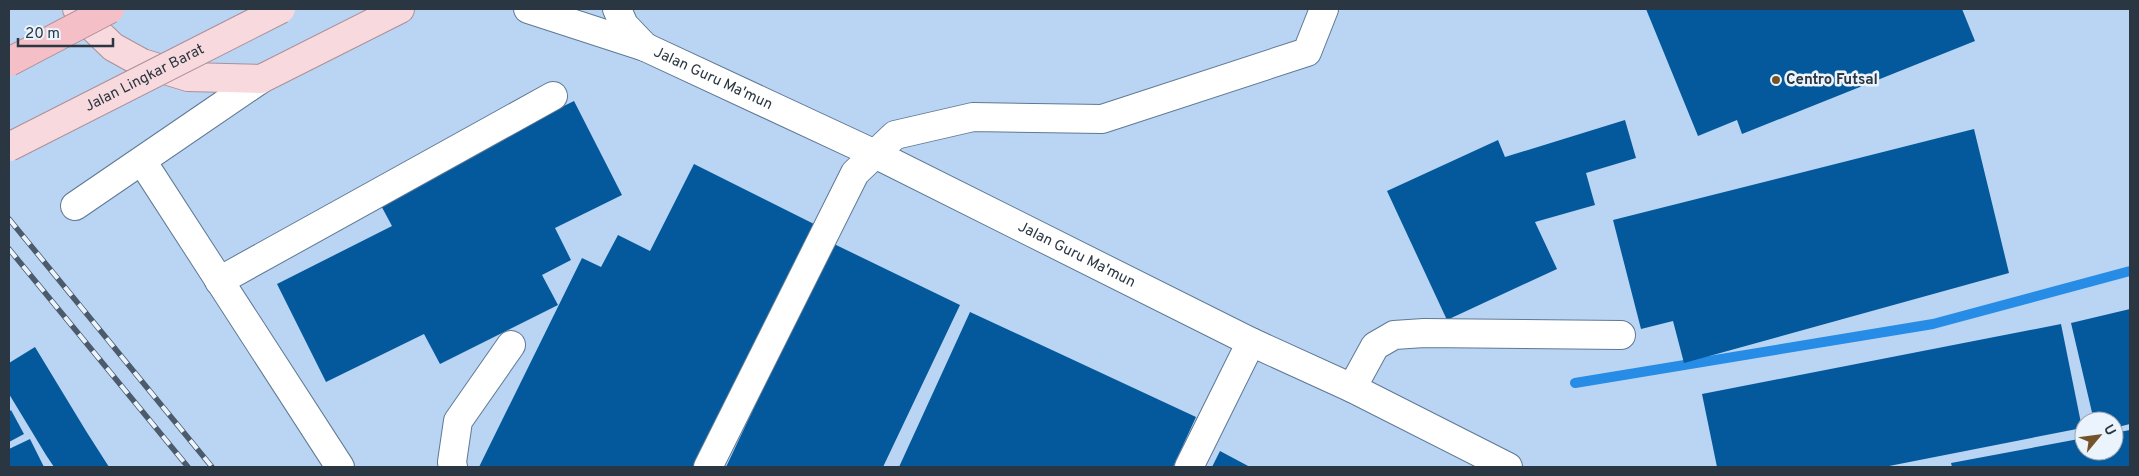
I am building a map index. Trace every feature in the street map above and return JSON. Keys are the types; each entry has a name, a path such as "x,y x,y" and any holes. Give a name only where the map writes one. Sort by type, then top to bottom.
{"highway":[{"path":"9,62 110,9"}],"main road":[{"path":"77,9 85,20 113,47 142,63 188,77 261,79 400,9"},
{"name":"Jalan Lingkar Barat","path":"9,147 281,9"}],"street":[{"name":"Jalan Guru Ma'mun","path":"528,9 645,47 875,154 1251,342 1352,388 1508,467"},
{"name":"Jalan Guru Ma'mun","path":"617,9 624,25 645,47"},
{"path":"708,467 855,173 895,135 972,117 1102,119 1308,52 1324,9"},
{"path":"75,206 261,79"},
{"path":"219,281 553,96"},
{"path":"142,161 340,467"},
{"path":"1352,388 1375,346 1394,336 1424,332 1621,335"},
{"path":"1189,467 1251,342"},
{"path":"453,467 452,462 458,421 511,344"}],"building":[{"name":"Centro Futsal","path":"1646,9 1962,9 1975,41 1742,134 1737,120 1698,136"},
{"path":"574,101 622,195 555,228 571,260 542,275 558,305 440,364 424,334 326,382 277,284 392,226 377,198"},
{"path":"1625,120 1636,158 1586,173 1595,205 1535,222 1557,269 1447,320 1387,191 1498,140 1505,157"},
{"path":"1974,129 2009,273 1684,363 1673,321 1641,329 1613,220"},
{"path":"694,164 814,224 694,467 479,467 582,258 601,267 618,235 650,251"},
{"path":"832,243 960,305 883,467 726,467"},
{"path":"2130,309 2130,424 2124,426 2124,411 2092,411 2071,323"},
{"path":"970,312 1196,417 1173,467 899,467"},
{"path":"2061,324 2079,411 2074,411 2074,430 1884,467 1717,467 1702,394"},
{"path":"35,347 109,467 54,467 46,455 9,394 9,363"},
{"path":"11,410 24,434 9,442 9,412"},
{"path":"2130,430 2130,467 1952,467 1951,463 2074,440 2074,461 2124,461 2124,431"},
{"path":"30,439 44,467 9,467 9,449"},
{"path":"1220,451 1250,467 1212,467"}],"waterway":[{"path":"1575,383 1933,324 2130,271"}],"railway":[{"path":"9,219 212,467"},
{"path":"9,249 188,467"}],"place":[{"name":"Centro Futsal","path":"1776,80"}]}
